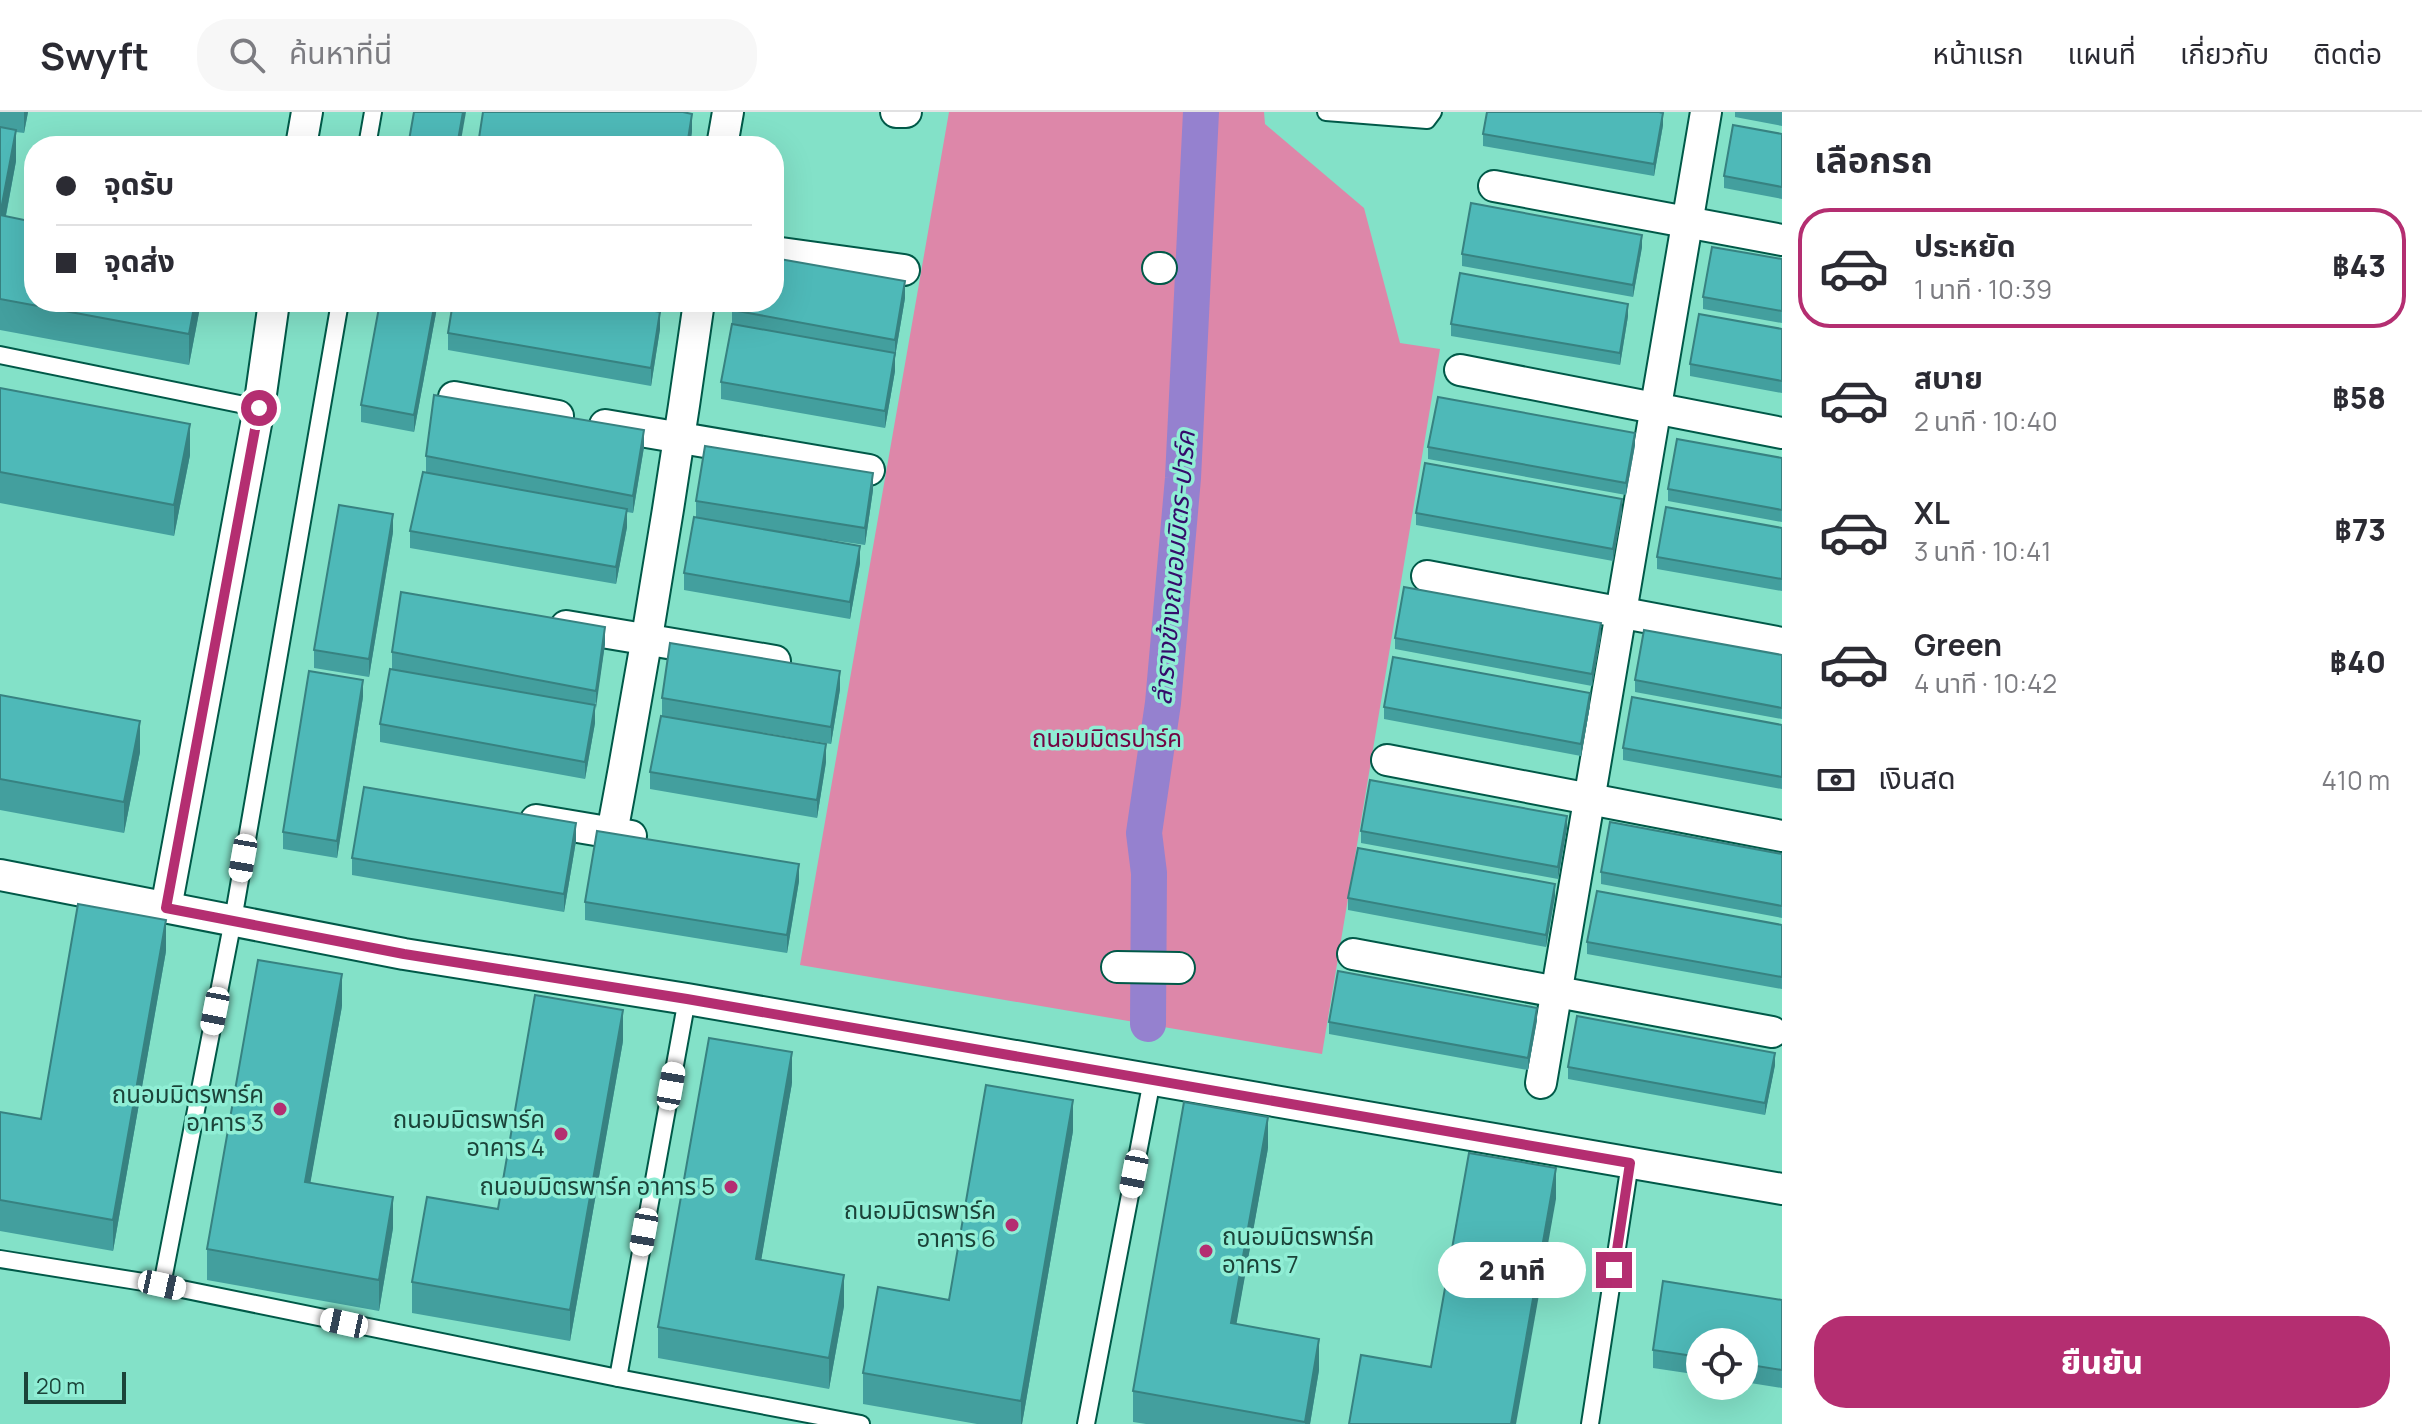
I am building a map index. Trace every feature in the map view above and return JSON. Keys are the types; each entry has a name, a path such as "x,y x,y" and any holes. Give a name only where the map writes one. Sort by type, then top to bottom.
{"street":[{"path":"303,136 307,112"},
{"path":"724,136 728,112"},
{"path":"896,112 906,112"},
{"path":"1541,1083 1706,112"},
{"path":"1494,186 1782,240"},
{"path":"784,253 904,270"},
{"path":"166,908 259,408 273,312"},
{"path":"612,833 648,639 698,312"},
{"path":"1460,370 1782,433"},
{"path":"454,397 869,470"},
{"path":"1427,576 1782,643"},
{"path":"539,621 805,666"},
{"path":"1387,760 1782,836"},
{"path":"506,815 656,841"},
{"path":"0,875 404,954 687,999 1782,1189"},
{"path":"1353,954 1772,1032"},
{"path":"1117,967 1179,968"}],"lane":[{"path":"369,136 373,112"},
{"path":"1326,112 1427,120 1433,112"},
{"path":"162,1285 233,920 338,312"},
{"path":"0,355 259,408"},
{"path":"618,1378 687,999"},
{"path":"1086,1424 1152,1080"},
{"path":"1590,1424 1630,1163"},
{"path":"0,1259 162,1285 861,1424"}],"green space":[{"name":"ถนอมมิตรปาร์ค","path":"949,112 1264,112 1265,124 1364,208 1400,343 1440,349 1322,1054 800,965"}],"building":[{"path":"414,112 463,112 459,136 410,136"},
{"path":"483,112 692,114 689,136 479,136"},
{"path":"1487,112 1663,113 1654,164 1483,134"},
{"path":"1733,125 1782,134 1782,187 1724,176"},
{"path":"0,127 16,130 0,215"},
{"path":"1471,203 1642,235 1633,285 1462,254"},
{"path":"0,215 24,220 24,303 0,299"},
{"path":"1712,247 1782,259 1782,311 1703,297"},
{"path":"784,260 905,281 895,340 743,312 784,312"},
{"path":"1460,273 1628,304 1620,353 1451,324"},
{"path":"70,312 193,312 189,334"},
{"path":"378,312 433,312 414,415 361,405"},
{"path":"451,312 660,312 651,368 448,333"},
{"path":"1699,314 1782,329 1782,381 1690,364"},
{"path":"732,324 895,353 885,411 721,382"},
{"path":"0,388 190,424 174,505 0,472"},
{"path":"434,395 644,430 633,496 426,456"},
{"path":"1438,397 1635,433 1626,483 1428,447"},
{"path":"1677,439 1782,458 1782,510 1668,489"},
{"path":"705,446 873,473 865,528 696,501"},
{"path":"1425,463 1622,499 1613,549 1416,513"},
{"path":"423,472 627,509 616,567 410,531"},
{"path":"339,505 393,514 369,659 314,650"},
{"path":"1666,507 1782,528 1782,579 1657,557"},
{"path":"694,517 860,546 850,602 684,573"},
{"path":"1404,587 1601,623 1592,674 1395,638"},
{"path":"401,592 605,627 596,691 392,652"},
{"path":"1644,630 1782,655 1782,708 1635,680"},
{"path":"670,643 840,671 831,727 662,698"},
{"path":"1393,657 1590,693 1581,744 1384,707"},
{"path":"390,669 595,705 585,762 380,724"},
{"path":"309,671 363,680 337,841 283,832"},
{"path":"0,695 140,721 124,802 0,779"},
{"path":"1632,697 1782,725 1782,777 1623,748"},
{"path":"661,716 826,744 817,800 650,772"},
{"path":"1370,780 1567,816 1558,867 1361,831"},
{"path":"364,787 576,823 564,894 352,858"},
{"path":"1610,822 1782,854 1782,906 1601,872"},
{"path":"597,831 799,864 787,935 585,902"},
{"path":"1358,848 1555,884 1546,935 1348,898"},
{"path":"1597,891 1782,925 1782,977 1587,942"},
{"path":"78,904 166,920 113,1220 0,1200 0,1112 41,1119"},
{"name":"ถนอมมิตรพาร์ค อาคาร 3","path":"258,960 342,974 305,1182 393,1197 379,1280 207,1249"},
{"path":"1338,971 1537,1008 1528,1058 1329,1022"},
{"name":"ถนอมมิตรพาร์ค อาคาร 4","path":"535,995 623,1010 570,1310 412,1282 427,1197 498,1209"},
{"path":"1577,1016 1775,1053 1765,1103 1568,1067"},
{"name":"ถนอมมิตรพาร์ค อาคาร 5","path":"709,1038 792,1052 756,1259 844,1275 829,1358 658,1327"},
{"name":"ถนอมมิตรพาร์ค อาคาร 6","path":"986,1085 1073,1100 1021,1401 863,1373 878,1287 949,1300"},
{"name":"ถนอมมิตรพาร์ค อาคาร 7","path":"1184,1102 1268,1117 1231,1323 1319,1339 1305,1422 1133,1391"},
{"path":"1469,1153 1556,1168 1511,1424 1349,1424 1361,1355 1431,1367"},
{"path":"1663,1281 1782,1300 1782,1370 1758,1366 1758,1328 1686,1328 1686,1355 1653,1350"}],"waterway":[{"name":"ลำรางข้างถนอมมิตร-ปาร์ค","path":"1148,1024 1149,873 1144,833 1163,703 1183,478 1201,112"}],"place":[{"name":"ถนอมมิตรพาร์ค อาคาร 3","path":"280,1109"},
{"name":"ถนอมมิตรพาร์ค อาคาร 4","path":"561,1134"},
{"name":"ถนอมมิตรพาร์ค อาคาร 5","path":"731,1187"},
{"name":"ถนอมมิตรพาร์ค อาคาร 6","path":"1012,1225"},
{"name":"ถนอมมิตรพาร์ค อาคาร 7","path":"1206,1251"}],"route":[{"path":"259,408 166,908 404,954 687,999 1630,1163 1614,1270"}]}
